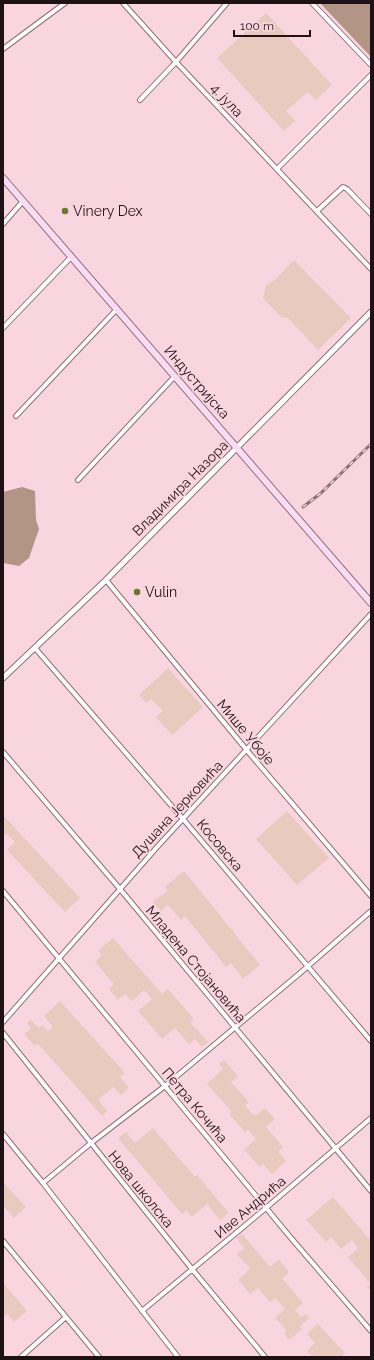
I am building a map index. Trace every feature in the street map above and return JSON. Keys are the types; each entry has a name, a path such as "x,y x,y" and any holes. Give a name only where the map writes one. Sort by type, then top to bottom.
{"main road":[{"name":"Индустријска","path":"3,178 371,603"}],"street":[{"path":"3,49 66,3"},
{"name":"4. јула","path":"123,3 176,62 371,269"},
{"path":"140,100 176,62 227,3"},
{"path":"312,3 371,65"},
{"path":"277,169 371,75"},
{"path":"317,211 343,187 347,189 371,214"},
{"path":"3,224 23,201"},
{"path":"3,328 71,257"},
{"path":"16,416 117,309"},
{"name":"Владимира Назора","path":"3,678 106,580 371,312"},
{"path":"78,480 175,376"},
{"name":"Мише Убоје","path":"106,580 371,896"},
{"name":"Душана Јерковића","path":"3,1022 183,819 371,614"},
{"name":"Косовска","path":"35,648 183,819 371,1041"},
{"name":"Младена Стојановића","path":"3,752 120,889 371,1191"},
{"name":"Петра Кочића","path":"3,891 266,1208 371,1331"},
{"path":"43,1183 91,1143 165,1086 308,967 371,912"},
{"name":"Нова школска","path":"3,1033 192,1269 265,1357"},
{"name":"Иве Андрића","path":"142,1311 371,1118"},
{"path":"3,1134 43,1183 178,1357"},
{"path":"3,1241 99,1357"},
{"path":"21,1357 66,1317"}],"shaded area":[{"path":"320,3 371,3 371,57"},
{"path":"266,13 332,85 316,100 308,92 286,111 295,121 284,131 217,58"},
{"path":"294,260 351,318 318,350 288,318 281,317 263,298 266,285 275,280"},
{"path":"22,487 35,491 36,520 39,529 29,558 19,566 3,563 3,492"},
{"path":"168,668 203,707 172,735 156,717 163,711 151,699 146,703 139,695"},
{"path":"287,811 329,858 297,885 256,839"},
{"path":"3,815 80,898 65,912 7,850 15,842 7,834 5,835 3,833"},
{"path":"184,871 260,965 243,979 231,963 226,967 185,916 181,920 168,905 161,911 153,902 168,890 165,887"},
{"path":"113,938 162,994 168,989 194,1019 190,1022 208,1042 202,1047 195,1039 189,1044 175,1028 162,1039 138,1011 152,999 144,990 132,1001 125,994 118,1000 109,989 114,984 95,962 102,955 98,951"},
{"path":"60,1001 125,1073 120,1077 129,1088 121,1095 113,1087 98,1100 107,1111 102,1116 38,1044 35,1046 24,1034 31,1028 27,1023 31,1020 39,1028 42,1025 48,1031 53,1027 44,1016"},
{"path":"224,1060 238,1076 231,1082 249,1102 245,1106 255,1116 265,1108 275,1119 266,1127 283,1147 278,1152 286,1161 272,1174 263,1164 260,1167 244,1150 256,1139 248,1130 245,1132 229,1114 232,1112 207,1084 223,1069 219,1064"},
{"path":"153,1128 195,1177 197,1175 229,1213 220,1220 207,1204 192,1217 186,1210 182,1214 118,1138 126,1132 135,1143"},
{"path":"3,1182 26,1207 14,1218 3,1206"},
{"path":"333,1197 371,1241 371,1284 348,1257 358,1248 352,1240 341,1249 331,1237 326,1242 306,1220"},
{"path":"242,1234 270,1267 279,1260 289,1272 282,1278 303,1303 295,1310 301,1317 306,1314 310,1318 300,1326 302,1329 289,1340 284,1334 287,1331 275,1318 285,1309 275,1298 270,1302 258,1288 250,1294 238,1280 250,1269 237,1254 244,1248 236,1238"},
{"path":"3,1283 27,1311 14,1322 7,1314 3,1318"},
{"path":"371,1284 371,1291 367,1287"},
{"path":"318,1324 345,1353 341,1357 312,1357 307,1351 315,1343 307,1334"}],"railway":[{"path":"303,507 321,493 371,444"}],"place":[{"name":"Vinery Dex","path":"65,211"},
{"name":"Vulin","path":"137,592"}]}
